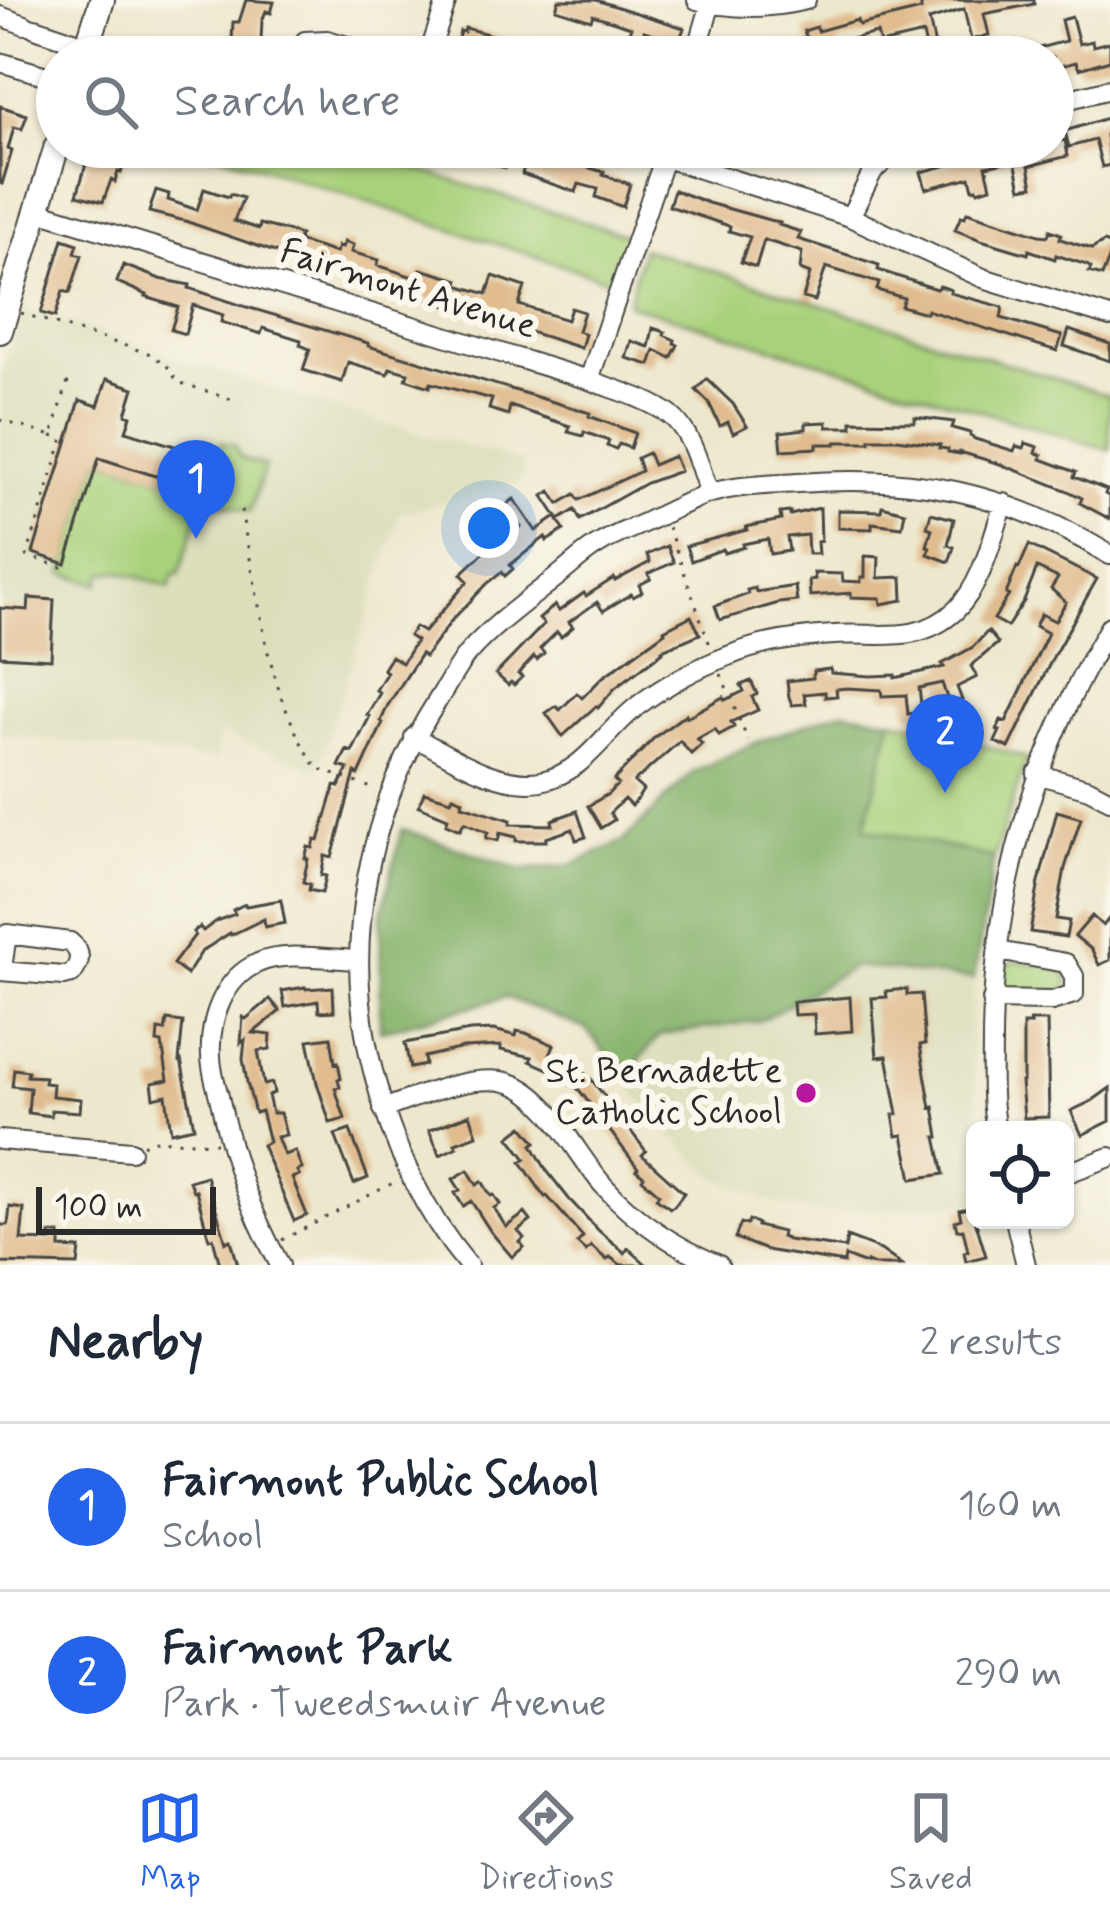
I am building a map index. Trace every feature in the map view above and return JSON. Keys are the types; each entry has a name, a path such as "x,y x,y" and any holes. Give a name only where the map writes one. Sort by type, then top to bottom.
{"main road":[{"path":"91,36 102,0"},
{"path":"0,331 10,263 38,211 51,168"}],"street":[{"path":"435,36 447,0"},
{"path":"698,36 704,2 776,8 806,0"},
{"path":"0,16 50,36"},
{"path":"0,62 36,73"},
{"path":"1074,98 1110,89"},
{"path":"589,380 661,168"},
{"path":"711,168 850,218 983,278 1110,317"},
{"path":"850,218 876,168"},
{"name":"Fairmont Avenue","path":"38,211 645,401 673,417 690,443 709,494"},
{"path":"467,1265 410,1177 382,1109 363,1034 358,960 364,886 378,824 414,736 467,654 599,544 709,494 841,480 958,489 1074,532 1110,555"},
{"path":"414,736 475,768 521,783 547,780 572,770 640,704 730,655 787,640 839,634 896,637 931,627 956,610 978,578 1004,503"},
{"path":"994,1121 992,1000 1006,882 1037,773 1084,670 1110,626"},
{"path":"1037,773 1110,800"},
{"path":"992,1000 1052,1001 1074,994 1074,976 1066,963 998,951"},
{"path":"280,1265 241,1184 229,1139 211,1056 216,1010 234,980 253,964 273,957 358,960"},
{"path":"382,1109 475,1081 511,1083 539,1101 604,1186 643,1222 680,1249 719,1265"},
{"path":"0,1140 131,1151"},
{"path":"1074,1171 1110,1157"},
{"path":"1017,1229 1026,1265"}],"path":[{"path":"20,312 151,354 178,382 234,400"},
{"path":"52,436 69,378"},
{"path":"0,420 63,440 27,556 65,568"},
{"path":"241,510 267,649 298,739 317,768 390,794"},
{"path":"662,514 748,741"},
{"path":"131,1151 152,1141 214,1144 229,1139"},
{"path":"268,1244 410,1177"}],"shaded area":[{"path":"23,309 379,422 524,462 522,482 400,514 317,770 219,732 216,760 0,734 0,382"},
{"name":"St. Bernadette Catholic School","path":"854,966 974,979 971,1043 979,1121 966,1121 966,1203 820,1213 773,1202 719,1180 649,1114 625,1077 660,1035 761,1020"}],"green space":[{"path":"263,168 413,168 630,236 614,282"},
{"path":"642,248 1110,396 1110,450 628,304"},
{"path":"221,442 235,446 240,458 265,466 250,512 208,500 201,505 179,575 174,574 170,587 119,571 103,573 99,584 63,573 99,458 206,492"},
{"path":"842,711 892,719 865,828 994,858 974,979 854,966 761,1020 660,1035 625,1077 586,1029 506,997 380,1031 381,917 402,829 522,870 572,865 623,841 693,772"},
{"path":"892,719 1027,758 994,858 865,828"},
{"path":"1016,961 1065,969 1069,984 1061,994 1006,992 1002,976 1008,964"}],"building":[{"path":"246,0 274,2 262,21 261,36 232,36 233,22 239,22"},
{"path":"559,0 596,0 684,28 681,36 644,31 643,36 629,32 631,27 593,15 591,20 556,9"},
{"path":"1034,0 1034,4 984,14 989,35 985,36 970,36 964,9 929,20 933,36 806,36 804,31 857,20 859,25 921,10 921,2"},
{"path":"1072,17 1079,44 1110,42 1110,60 1079,69 1074,63 1074,36 1065,36 1061,20"},
{"path":"465,28 495,36 459,36"},
{"path":"0,106 27,115 22,129 14,127 2,184 0,183"},
{"path":"1110,117 1110,134 1106,135 1110,165 1102,167 1095,140 1074,146 1074,128"},
{"path":"85,168 122,168 115,182 111,180 103,202 77,195"},
{"path":"524,168 590,168 630,184 623,207 596,197 598,189 579,184 576,192 522,174"},
{"path":"986,168 991,187 973,189 970,177 926,189 921,172"},
{"path":"1017,168 1029,168 1033,186 1021,188"},
{"path":"204,189 243,198 234,221 300,235 298,241 336,253 344,242 353,245 351,252 379,260 377,265 416,278 421,269 487,294 493,276 525,287 519,305 567,320 571,308 584,312 578,331 585,334 581,348 149,212 156,190 169,194 168,200 197,210"},
{"path":"674,190 780,223 801,232 798,239 879,265 878,270 1003,307 1001,318 1062,336 1057,351 901,306 904,298 877,290 879,283 826,267 815,301 803,298 810,274 800,270 802,252 764,240 756,267 741,262 750,237 669,206"},
{"path":"967,212 1039,235 1048,236 1050,230 1061,234 1060,239 1092,249 1104,242 1110,244 1110,256 1102,276 1089,272 1087,265 1056,255 1055,259 1029,250 1028,254 981,240 955,230"},
{"path":"63,239 78,244 75,253 82,255 70,293 63,291 55,317 41,313"},
{"path":"123,265 590,413 635,433 630,448 607,446 609,441 568,432 570,426 510,406 508,415 489,409 492,399 431,383 430,387 390,368 388,374 348,362 342,382 303,370 310,349 300,345 301,340 221,322 223,315 193,305 185,334 171,330 178,307 117,282"},
{"path":"653,328 678,345 671,358 655,350 650,365 626,358 631,341 649,347"},
{"path":"1069,330 1110,344 1110,361 1064,346"},
{"path":"107,379 134,388 126,431 216,459 206,492 99,458 66,564 33,553 80,400 98,406"},
{"path":"707,379 747,426 733,433 728,422 720,426 709,403 696,390"},
{"path":"915,417 954,422 952,428 1014,451 1026,443 1038,447 1041,459 1107,490 1110,519 1066,490 1000,464 948,452 940,445 870,439 782,450 780,432 806,429 806,423 852,427 852,421 915,422"},
{"path":"648,453 653,465 674,456 680,471 646,483 580,520 575,510 559,520 543,496 551,491 559,504 575,494 579,500 641,471 637,458"},
{"path":"514,499 536,531 556,517 564,530 547,541 545,537 510,565 513,569 505,576 502,572 488,583 425,657 421,654 388,705 359,775 355,773 332,858 325,856 322,893 309,890 310,884 303,882 308,847 319,841 335,786 339,787 348,769 339,766 347,750 352,752 370,716 380,693 376,690 387,672 383,669 391,656 402,663 416,641 409,636 415,627 424,632 468,581 461,574 492,545 484,535 495,527 505,540 521,527 506,505"},
{"path":"882,506 905,512 902,527 872,523 872,529 838,528 838,510 881,511"},
{"path":"820,508 818,554 808,554 807,535 787,537 789,551 770,554 768,539 691,561 686,546 781,520 780,513"},
{"path":"931,513 954,519 949,562 928,554"},
{"path":"1029,545 1097,579 1009,748 995,742 997,730 1001,720 1006,722 1048,633 1035,626 1041,614 1055,621 1066,602 1051,589 1058,578 1037,568 1007,627 994,619"},
{"path":"667,546 674,562 648,574 651,579 639,585 642,592 603,611 597,602 569,622 573,627 561,637 557,632 540,649 544,653 518,674 522,677 514,685 496,674 544,624 539,619 555,605 559,611 584,593 650,562 647,555"},
{"path":"865,556 879,557 878,578 902,577 903,600 881,604 880,598 851,597 851,593 810,596 809,580 815,579 814,573 842,574 843,581 861,582"},
{"path":"795,586 797,601 720,620 715,606 755,588 756,592"},
{"path":"29,598 54,600 51,659 0,656 0,608 28,610"},
{"path":"691,616 700,634 662,650 598,708 561,734 546,713 556,706 560,710 577,693 582,698 664,630"},
{"path":"988,631 998,643 971,666 977,677 957,687 962,700 949,704 942,683 919,688 922,712 908,714 906,695 882,696 881,690 836,689 837,696 825,697 825,692 804,694 806,704 792,705 789,697 787,681 813,678 813,671 895,678 944,667"},
{"path":"751,681 758,710 731,722 734,727 719,735 715,729 697,739 702,744 691,754 680,741 634,782 643,790 631,806 624,799 610,813 614,820 601,828 588,806 618,784 614,780 655,737 686,714 744,691 741,685"},
{"path":"424,792 451,800 453,796 463,800 462,805 511,820 510,824 553,825 552,820 577,811 586,837 576,840 573,829 546,841 516,841 500,833 498,841 486,838 488,832 464,822 460,830 446,824 448,818 419,806"},
{"path":"1057,811 1081,818 1056,919 1069,921 1066,937 1030,932"},
{"path":"281,900 285,923 265,927 264,919 230,933 202,951 187,975 173,964 200,927 203,931 245,904"},
{"path":"1092,916 1103,926 1110,917 1110,960 1099,965 1092,950 1075,936"},
{"path":"333,987 334,1011 319,1012 318,1001 285,1007 282,991"},
{"path":"907,989 907,995 921,994 925,1044 920,1045 944,1174 912,1179 903,1135 897,1136 893,1115 898,1114 887,1056 877,1057 872,998"},
{"path":"850,997 852,1031 815,1034 814,1014 794,1015 793,1002"},
{"path":"270,999 280,1011 253,1033 271,1035 270,1049 258,1051 264,1085 272,1083 274,1093 268,1095 272,1113 280,1113 286,1135 277,1137 284,1155 295,1151 302,1169 292,1178 307,1215 294,1221 262,1145 269,1142 261,1111 255,1113 243,1059 245,1040 241,1043 243,1017"},
{"path":"167,1020 183,1022 179,1061 194,1127 171,1132 166,1095 154,1098 152,1083 168,1080 162,1043 157,1042 158,1030 165,1031"},
{"path":"1047,1021 1049,1117 1024,1118 1023,1024"},
{"path":"494,1030 516,1036 517,1031 526,1033 554,1045 550,1054 570,1060 592,1080 646,1151 642,1155 684,1193 674,1206 656,1198 659,1194 642,1179 580,1091 563,1076 530,1061 532,1057 501,1050 501,1046 463,1048 424,1057 425,1065 410,1068 405,1043"},
{"path":"331,1037 341,1078 340,1087 335,1088 345,1119 330,1123 308,1040"},
{"path":"14,1069 45,1077 44,1083 53,1084 52,1096 81,1099 80,1112 28,1113 30,1088 12,1086"},
{"path":"1110,1088 1110,1121 1082,1135 1071,1111"},
{"path":"470,1114 477,1135 440,1155 429,1130"},
{"path":"523,1126 536,1142 532,1145 547,1171 569,1199 625,1253 628,1248 647,1265 621,1265 577,1243 583,1237 545,1197 509,1137"},
{"path":"350,1130 368,1178 354,1184 335,1135"},
{"path":"468,1170 477,1185 482,1181 500,1204 494,1208 506,1227 525,1213 531,1221 518,1231 524,1247 512,1257 471,1201 463,1206 455,1193 460,1190 453,1179"},
{"path":"206,1176 238,1265 220,1265 213,1238 209,1239 196,1190 189,1181"},
{"path":"10,1207 24,1209 21,1240 50,1241 50,1234 60,1234 60,1248 80,1249 78,1265 0,1263 0,1225 8,1225"},
{"path":"966,1209 966,1229 978,1229 986,1256 966,1261 963,1229 957,1230 955,1221 961,1219 959,1210"},
{"path":"749,1220 782,1232 781,1237 788,1240 845,1248 847,1237 881,1250 902,1265 866,1264 845,1256 844,1263 766,1250 735,1238 741,1223 747,1225"}],"place":[{"name":"Fairmont Public School","path":"196,539"},
{"name":"Fairmont Park","path":"945,793"},
{"name":"St. Bernadette Catholic School","path":"806,1093"}]}
